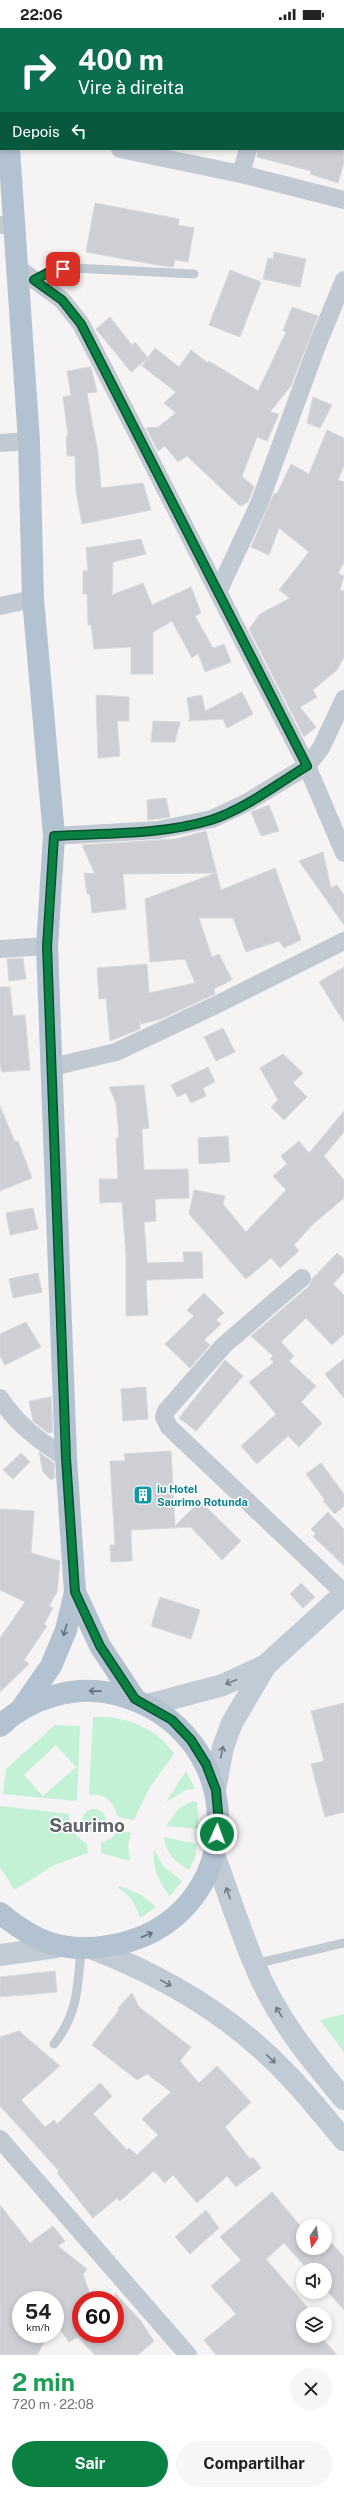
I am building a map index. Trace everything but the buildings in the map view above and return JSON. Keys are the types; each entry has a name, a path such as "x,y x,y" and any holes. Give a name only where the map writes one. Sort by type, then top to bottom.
{"main road":[{"path":"9,150 7,224 26,274 33,599 54,836 47,946 66,1458 75,1592 66,1630 51,1666 21,1709"},
{"path":"75,1592 100,1646 141,1702"},
{"path":"0,1726 21,1709 48,1697 77,1691 106,1692 141,1702 172,1720 191,1740 206,1764 216,1790 219,1823 214,1855 201,1885 181,1911 160,1927 125,1944 87,1949 56,1947 17,1927 0,1913"}],"street":[{"path":"125,150 240,174 344,200"},
{"path":"240,174 248,150"},
{"path":"26,274 62,300 81,324 307,766 344,853"},
{"path":"218,592 259,504 318,342 344,280"},
{"path":"0,443 29,441"},
{"path":"0,606 33,599"},
{"path":"54,836 158,830 212,819 246,803 307,766 320,748 337,730 344,699"},
{"path":"52,1068 116,1052 218,1004 344,941"},
{"path":"0,949 47,946"},
{"path":"216,1790 223,1747 232,1723 266,1665 344,1594 169,1427 164,1417 166,1411 224,1345 302,1278"},
{"path":"0,1398 7,1410 38,1440 66,1458"},
{"path":"141,1702 223,1685 266,1665"},
{"path":"214,1855 254,1964 276,2008 310,2059 344,2099"},
{"path":"0,1956 56,1947"},
{"path":"87,1949 131,1964 184,1992 236,2027 290,2077 344,2140"},
{"path":"290,2077 310,2059"},
{"path":"0,2139 188,2355"}],"lane":[{"path":"26,274 74,268 194,274"},
{"path":"254,1964 344,1943"},
{"path":"54,2044 65,2030 74,2010 87,1949"}],"green space":[{"path":"93,1717 116,1718 139,1725 159,1737 174,1754 150,1787 134,1820 118,1817 114,1807 104,1797 100,1795 89,1795"},
{"path":"55,1725 80,1726 77,1801 3,1794 6,1769","holes":["56,1745 76,1767 43,1796 24,1775"]},
{"path":"186,1771 195,1789 186,1790 166,1802"},
{"path":"193,1801 197,1802 199,1829 166,1826 179,1808"},
{"path":"0,1806 69,1814 70,1824 76,1835 87,1844 88,1853 54,1865 14,1889 0,1867"},
{"path":"94,1809 103,1812 106,1821 103,1830 94,1833 85,1830 82,1821 85,1812"},
{"path":"118,1830 131,1833 128,1846 130,1861 101,1853 101,1843 112,1838"},
{"path":"164,1837 197,1844 195,1858 189,1870 179,1864 172,1857 165,1843"},
{"path":"154,1850 163,1866 182,1881 170,1896 157,1874 154,1862"},
{"path":"120,1886 140,1894 156,1907 140,1918 132,1900 126,1893 118,1888"},
{"path":"344,2014 344,2052 320,2020"}],"place":[{"name":"iu Hotel Saurimo Rotunda","path":"143,1495"}],"district":[{"name":"Saurimo","path":"87,1825"}],"route":[{"path":"63,269 51,271 34,280 62,300 81,324 107,371 307,766 246,803 212,819 158,830 54,836 47,946 66,1458 75,1592 100,1646 135,1699 172,1720 191,1740 206,1764 216,1790 219,1823 217,1834"}]}
